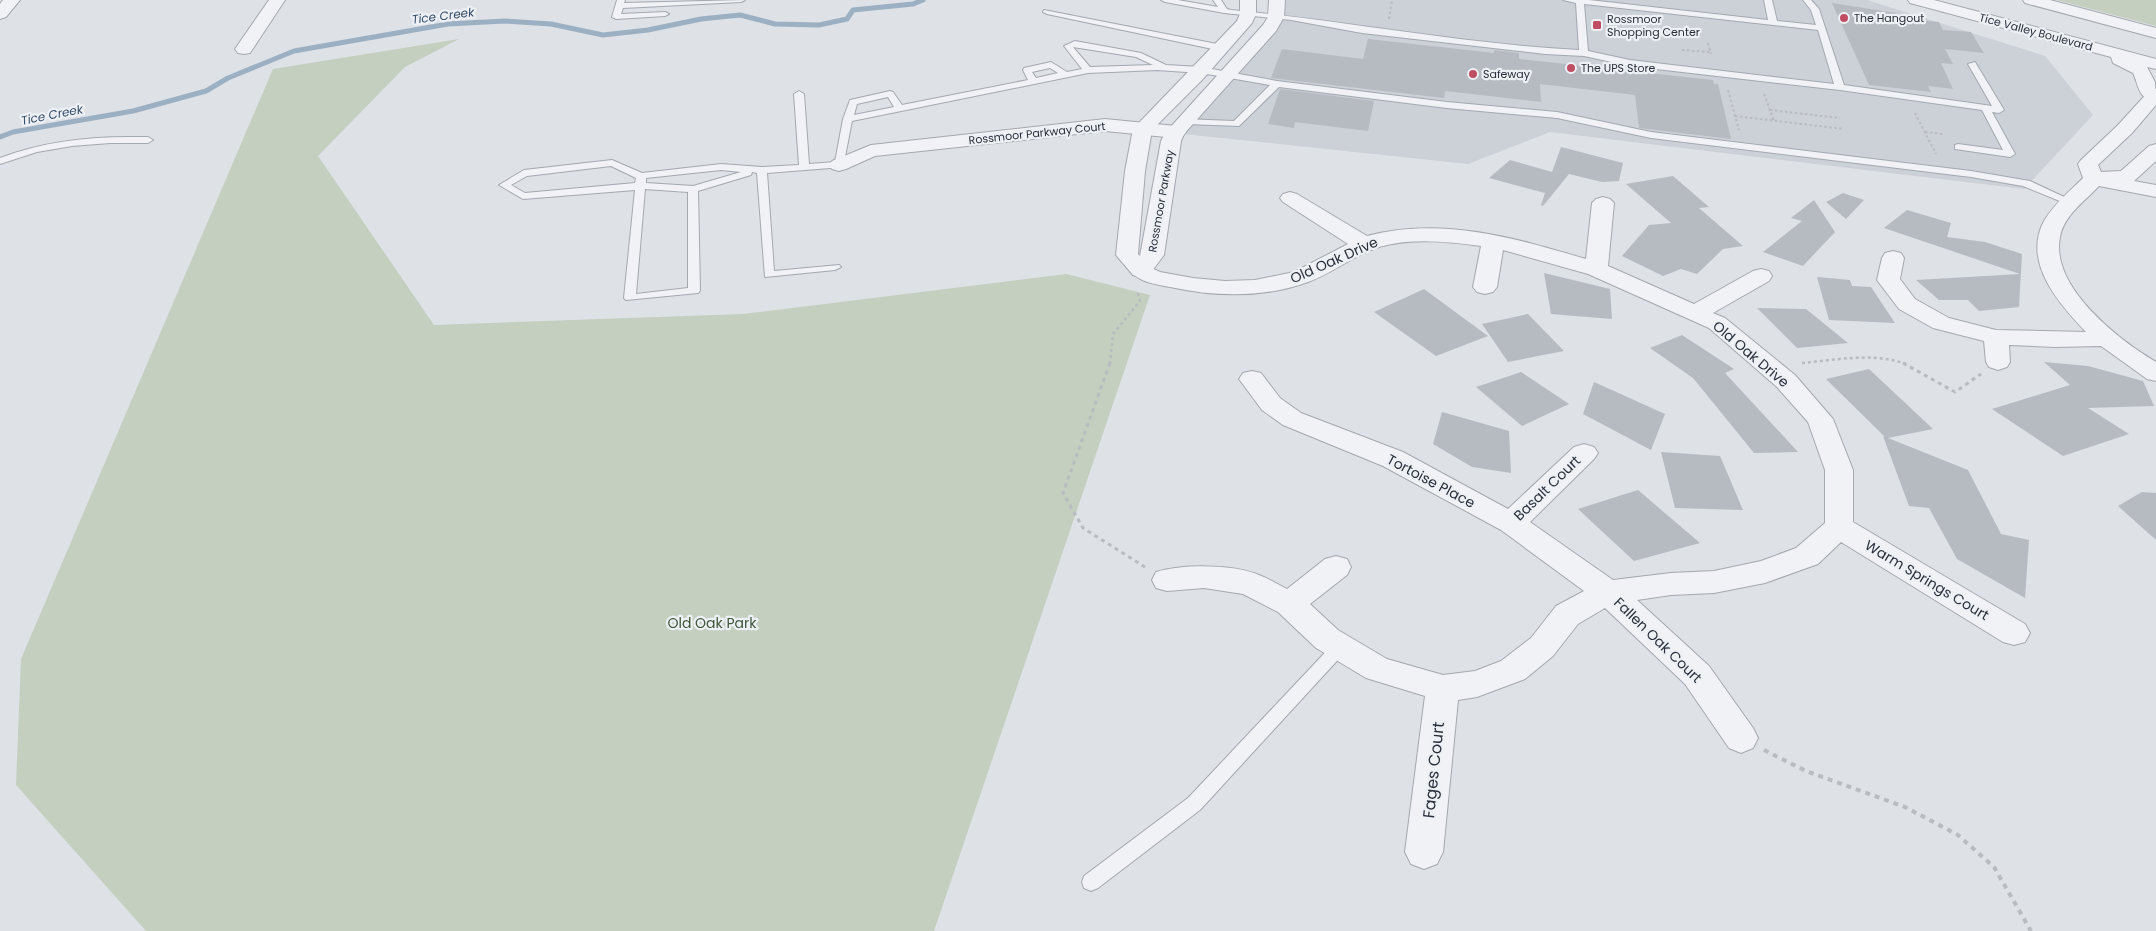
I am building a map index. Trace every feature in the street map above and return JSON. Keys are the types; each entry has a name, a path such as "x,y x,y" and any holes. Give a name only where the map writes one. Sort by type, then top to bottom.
{"street":[{"path":"0,14 12,0"},
{"path":"244,49 277,0"},
{"name":"Tice Valley Boulevard","path":"1916,0 2156,64"},
{"path":"2032,0 2156,33"},
{"path":"1143,129 1244,23 1248,7"},
{"name":"Rossmoor Parkway","path":"1144,278 1152,255 1171,141 1181,127 1229,75 1277,8"},
{"path":"2088,46 2138,67 2144,73 2147,90 2155,95 2125,129 2088,164 2094,179"},
{"name":"Rossmoor Parkway Court","path":"838,165 1098,139 1143,129 1181,127"},
{"name":"Rossmoor Parkway","path":"1143,129 1136,171 1127,254 1144,278"},
{"path":"2156,150 2126,177 2094,179 2055,221 2048,240 2050,264 2070,301 2107,339 2156,373"},
{"path":"2094,179 2156,191"},
{"path":"1290,198 1364,244"},
{"path":"1596,269 1603,203"},
{"name":"Old Oak Drive","path":"1144,278 1153,277 1193,285 1225,288 1255,287 1301,277 1364,244 1386,238 1416,234 1445,235 1492,241 1546,253 1596,269 1697,312 1718,323 1786,381 1820,419 1839,470 1839,527"},
{"path":"1485,288 1492,241"},
{"path":"1893,258 1888,280 1907,304 1940,323 1996,337 2055,340 2107,339"},
{"path":"1697,312 1761,276"},
{"path":"1996,337 1998,362"},
{"name":"Tortoise Place","path":"1252,379 1271,404 1292,419 1331,436 1393,458 1510,523 1608,592"},
{"name":"Basalt Court","path":"1510,523 1584,453"},
{"path":"1167,580 1204,577 1249,583 1289,604 1327,639 1377,668 1443,688 1477,684 1513,670 1542,646 1567,615 1608,592 1671,584 1714,582 1765,572 1807,556 1839,527"},
{"name":"Warm Springs Court","path":"1839,527 2014,633"},
{"path":"1289,604 1336,567"},
{"name":"Fallen Oak Court","path":"1608,592 1696,675 1741,738"},
{"name":"Fages Court","path":"1424,852 1443,688"}],"lane":[{"path":"665,14 616,17 620,3 741,0"},
{"path":"1165,0 1224,11 1248,7 1277,8 1362,30 1546,51 1584,53 1630,63 1840,87 2000,110 1972,64"},
{"path":"1217,0 1224,11"},
{"path":"1567,0 1820,28"},
{"path":"1768,0 1773,22"},
{"path":"1808,0 1815,9 1840,87"},
{"path":"1580,1 1584,53"},
{"path":"1047,12 1222,48"},
{"path":"1088,70 1068,46 1075,44 1138,55 1170,68"},
{"path":"848,119 1088,70 1170,68 1201,70 1276,84 1448,105 1557,115 1651,135 1972,174 2026,183 2072,202"},
{"path":"1181,127 1236,124 1276,84"},
{"path":"799,94 804,167"},
{"path":"762,170 721,167 640,181 523,196 504,185 524,173 612,163 640,181 693,189 725,178 762,170 838,165 848,119 854,102 890,94 899,108"},
{"path":"1958,147 2010,154 1985,108"},
{"path":"0,161 23,151 45,147 120,139 148,140"},
{"path":"762,170 770,275 835,267"},
{"path":"640,181 630,298 694,291 693,189"},
{"path":"1091,882 1194,804 1340,647"}],"path":[{"path":"1388,23 1392,0"},
{"path":"1682,50 1710,52"},
{"path":"1726,82 1739,132"},
{"path":"1762,86 1774,121"},
{"path":"1770,110 1840,118"},
{"path":"1735,116 1844,129"},
{"path":"1924,132 1944,134"},
{"path":"1144,278 1137,291 1140,301 1113,334 1111,360 1063,493 1083,528 1167,580"},
{"path":"1769,365 1876,358 1891,360 1908,365 1955,392 1998,362"},
{"path":"1741,738 1806,771 1905,807 1958,835 1994,867 2032,931"}],"shaded area":[{"name":"Rossmoor Shopping Center","path":"1278,0 1867,0 2045,56 2093,115 2024,189 1550,132 1468,164 1165,132 1280,19"}],"green space":[{"path":"2057,0 2156,0 2156,26"},
{"name":"Old Oak Park","path":"459,39 405,67 318,156 434,325 743,314 1066,274 1150,295 934,931 146,931 16,785 21,659 273,69"}],"building":[{"path":"1832,3 1896,13 1898,18 1939,22 1943,30 1971,32 1984,53 1945,49 1953,64 1941,63 1953,89 1928,86 1931,92 1869,85"},
{"path":"1368,39 1494,53 1494,50 1519,53 1519,59 1713,80 1714,84 1718,84 1731,139 1639,128 1635,95 1540,84 1541,102 1445,91 1444,98 1271,78 1282,49 1363,59"},
{"path":"1280,89 1374,101 1368,131 1295,122 1294,128 1268,124"},
{"path":"1561,147 1623,163 1619,181 1602,182 1569,174 1543,206 1541,205 1545,193 1489,178 1510,160 1552,172"},
{"path":"1673,176 1709,207 1699,208 1743,246 1723,249 1697,274 1681,269 1663,276 1622,256 1649,225 1671,223 1626,184"},
{"path":"1843,193 1864,200 1846,219 1826,202"},
{"path":"1814,200 1835,232 1803,266 1763,252 1802,221 1791,218"},
{"path":"1907,210 1951,223 1947,237 1985,242 2022,254 2019,307 1979,311 1968,300 1939,300 1916,280 2020,274 1884,228"},
{"path":"1544,273 1610,289 1612,319 1551,314"},
{"path":"1817,277 1850,280 1852,286 1871,287 1895,323 1829,320"},
{"path":"1424,289 1488,336 1436,356 1374,312"},
{"path":"1757,308 1806,309 1848,343 1797,348"},
{"path":"1528,314 1564,351 1508,362 1482,324"},
{"path":"1682,335 1734,369 1725,373 1798,452 1754,453 1693,378 1650,348"},
{"path":"2044,362 2088,366 2143,381 2154,406 2088,408 2129,434 2063,456 1992,409 2070,385"},
{"path":"1869,369 1933,429 1888,438 1968,470 2001,534 2029,540 2025,598 1957,559 1929,508 1909,506 1883,436 1885,437 1826,379"},
{"path":"1521,372 1569,404 1522,426 1476,387"},
{"path":"1594,382 1665,414 1651,450 1583,414"},
{"path":"1442,412 1509,431 1511,473 1472,467 1433,444"},
{"path":"1661,452 1720,456 1743,510 1675,508"},
{"path":"1638,490 1700,543 1634,561 1578,509"},
{"path":"2142,492 2156,493 2156,540 2118,506"}],"waterway":[{"name":"Tice Creek","path":"0,137 13,132 133,111 206,91 228,78 294,51 448,24 505,21 551,24 603,35 648,30 701,19 740,15 775,24 819,25 847,19 853,10 913,4 923,0"}],"place":[{"name":"The Hangout","path":"1844,18"},
{"name":"Rossmoor Shopping Center","path":"1597,25"},
{"name":"The UPS Store","path":"1571,68"},
{"name":"Safeway","path":"1473,74"}]}
